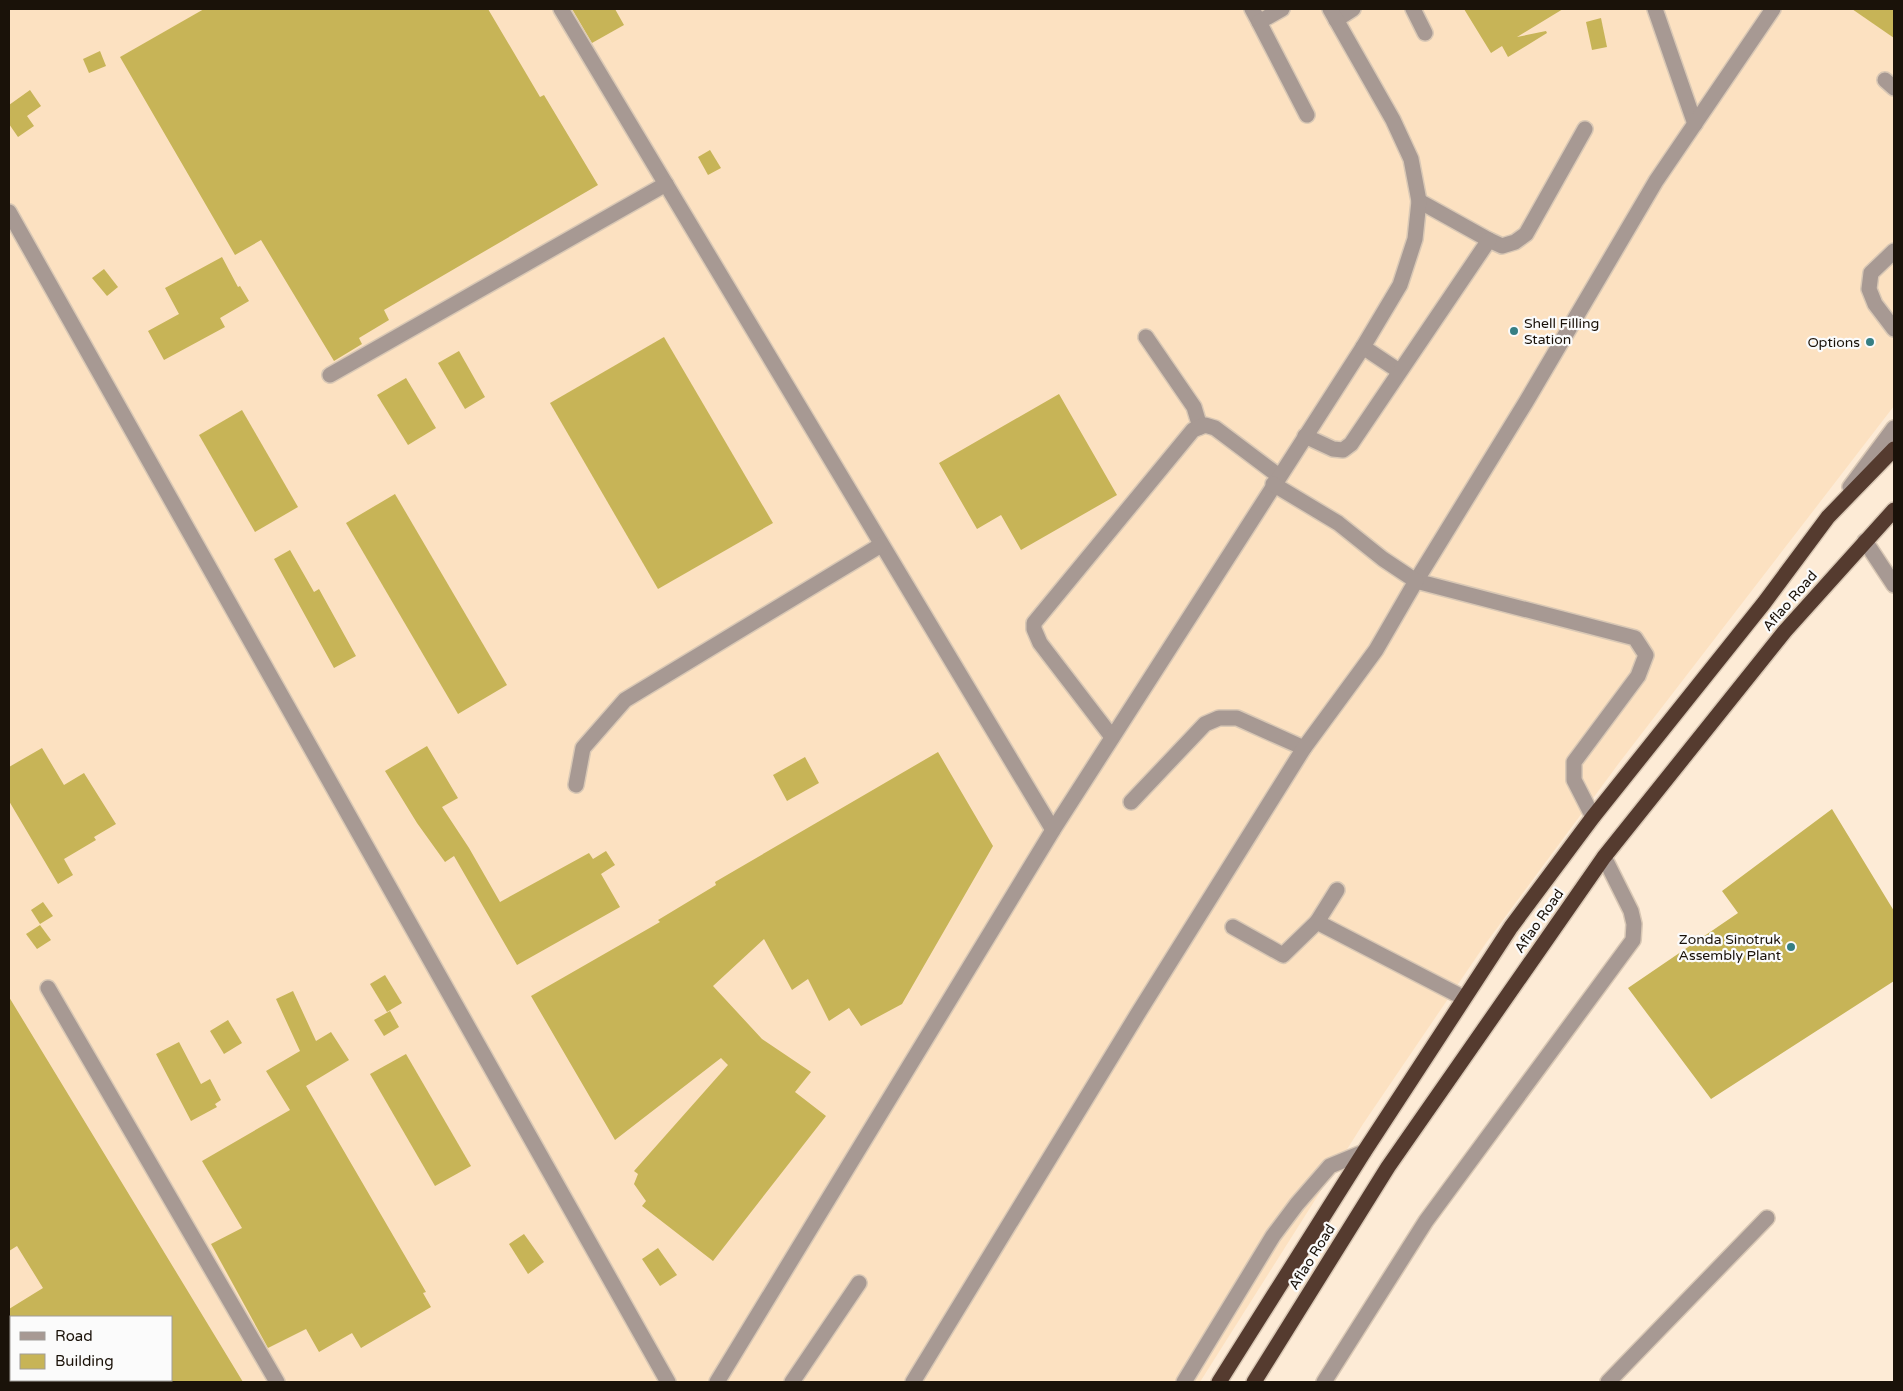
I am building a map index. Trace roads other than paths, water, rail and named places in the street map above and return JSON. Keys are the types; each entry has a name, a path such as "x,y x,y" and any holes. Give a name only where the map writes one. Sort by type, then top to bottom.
{"highway":[{"name":"Aflao Road","path":"1219,1382 1364,1152 1511,927 1593,817 1764,603 1828,517 1894,448"},
{"name":"Aflao Road","path":"1254,1382 1388,1167 1604,857 1785,631 1894,510"}],"street":[{"path":"560,9 1052,830"},
{"path":"1282,9 1256,15 1307,115"},
{"path":"717,1382 1052,830 1363,347 1400,284 1416,239 1419,201 1411,160 1394,120 1333,14 1353,9"},
{"path":"1413,9 1425,33"},
{"path":"1655,9 1695,124"},
{"path":"914,1382 1131,1024 1304,748 1376,650 1526,402 1656,181 1773,9"},
{"path":"1419,201 1502,246 1515,242 1526,234 1585,128"},
{"path":"330,376 666,184"},
{"path":"9,212 668,1382"},
{"path":"1305,436 1333,449 1343,450 1351,444 1489,240"},
{"path":"1894,250 1871,273 1869,289 1875,304 1894,329"},
{"path":"1146,337 1194,408 1200,427"},
{"path":"1363,347 1399,371"},
{"path":"1112,737 1040,644 1034,629 1034,623 1193,430 1205,424 1215,428 1276,480 1338,524 1382,559 1416,581 1635,638 1646,655 1638,676 1574,762 1574,780 1593,817"},
{"name":"Aflao Road","path":"1828,517 1894,428"},
{"path":"1865,541 1894,585"},
{"path":"576,785 583,748 625,700 882,545"},
{"path":"1132,802 1205,724 1219,718 1237,718 1304,748"},
{"path":"1324,1382 1426,1221 1633,940 1634,924 1631,911 1604,857"},
{"path":"1232,927 1283,955 1318,922 1337,890"},
{"path":"1318,922 1464,998"},
{"path":"48,988 275,1379"},
{"path":"1184,1382 1273,1236 1297,1204 1330,1166 1364,1152"},
{"path":"1608,1382 1766,1218"},
{"path":"792,1382 860,1283"}],"place":[{"name":"Shell Filling Station","path":"1514,331"},
{"name":"Options","path":"1870,342"},
{"name":"Zonda Sinotruk Assembly Plant","path":"1791,947"}]}
